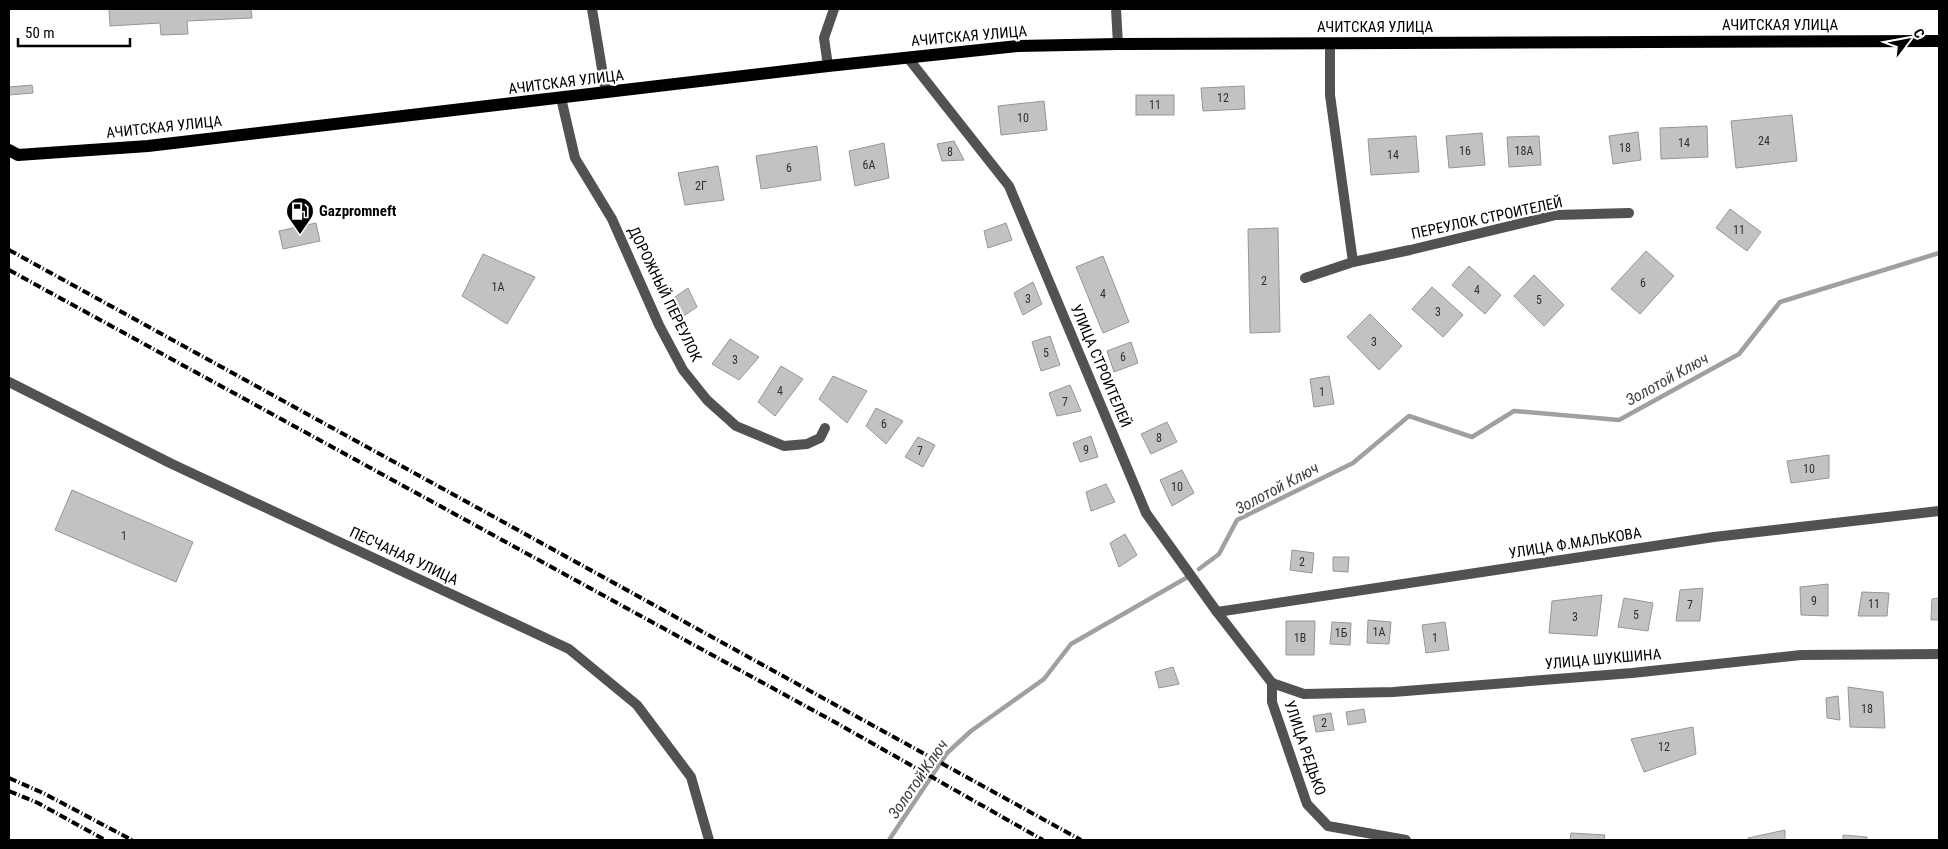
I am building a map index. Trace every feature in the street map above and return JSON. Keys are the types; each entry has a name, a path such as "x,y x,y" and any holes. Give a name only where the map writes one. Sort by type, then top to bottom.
{"main road":[{"name":"АЧИТСКАЯ УЛИЦА","path":"12,155 158,145 828,66 1018,46 1939,41"}],"street":[{"path":"592,9 606,93"},
{"path":"828,66 824,38 834,9"},
{"path":"1116,9 1118,44"},
{"path":"1330,43 1330,95 1353,262"},
{"name":"УЛИЦА СТРОИТЕЛЕЙ","path":"908,58 1009,186 1146,513 1216,612 1272,683"},
{"name":"ДОРОЖНЫЙ ПЕРЕУЛОК","path":"561,98 575,158 612,219 660,325 683,370 707,400 736,426 784,446 807,444 820,438 825,428"},
{"name":"ПЕРЕУЛОК СТРОИТЕЛЕЙ","path":"1305,278 1353,262 1556,215 1629,213"},
{"name":"ПЕСЧАНАЯ УЛИЦА","path":"9,382 172,464 570,650 637,706 691,777 709,840"},
{"name":"УЛИЦА Ф.МАЛЬКОВА","path":"1216,612 1714,537 1939,511"},
{"name":"УЛИЦА ШУКШИНА","path":"1272,683 1304,694 1393,692 1632,673 1801,655 1939,654"},
{"name":"УЛИЦА РЕДЬКО","path":"1272,683 1272,702 1307,804 1328,826 1406,840"}],"building":[{"path":"109,9 251,9 252,18 187,21 188,34 161,35 160,23 110,26"},
{"path":"32,85 33,93 9,95 9,87"},
{"path":"1244,86 1245,109 1203,111 1201,88"},
{"path":"1136,95 1174,95 1174,115 1136,115"},
{"path":"1044,101 1047,130 1001,135 998,106"},
{"path":"1792,115 1797,161 1736,168 1731,121"},
{"path":"1707,126 1708,157 1661,159 1660,128"},
{"path":"1638,132 1641,160 1613,164 1609,136"},
{"path":"1482,133 1485,165 1449,168 1446,136"},
{"path":"1416,136 1419,172 1371,175 1368,139"},
{"path":"1539,136 1541,165 1509,167 1507,137"},
{"path":"954,141 964,160 942,161 937,144"},
{"path":"884,143 889,178 855,186 849,151"},
{"path":"817,146 821,180 761,189 756,156"},
{"path":"718,166 724,200 685,205 678,173"},
{"path":"1730,209 1761,232 1747,251 1716,228"},
{"path":"316,223 320,241 283,249 279,231"},
{"path":"1006,223 1012,240 988,248 984,231"},
{"path":"1278,228 1280,332 1250,333 1248,229"},
{"path":"1646,251 1674,276 1640,314 1611,289"},
{"path":"483,254 535,277 507,324 462,296"},
{"path":"1103,256 1129,322 1103,333 1076,267"},
{"path":"1469,266 1501,295 1485,314 1452,285"},
{"path":"1534,275 1564,305 1544,326 1514,296"},
{"path":"1033,282 1042,304 1023,315 1014,293"},
{"path":"1432,287 1463,315 1443,337 1412,309"},
{"path":"688,288 697,307 682,317 675,297"},
{"path":"1370,314 1402,346 1379,370 1347,337"},
{"path":"1050,336 1060,365 1041,371 1032,342"},
{"path":"730,339 759,357 739,380 712,364"},
{"path":"1131,342 1138,363 1114,372 1107,351"},
{"path":"781,366 803,379 775,416 758,402"},
{"path":"833,376 867,391 847,423 819,399"},
{"path":"1329,376 1334,404 1314,407 1310,379"},
{"path":"1070,385 1081,411 1057,416 1049,393"},
{"path":"876,408 903,421 886,444 866,426"},
{"path":"1167,422 1177,442 1151,454 1141,434"},
{"path":"1091,436 1098,457 1080,462 1073,443"},
{"path":"918,437 935,445 923,467 905,457"},
{"path":"1829,455 1829,478 1791,483 1787,461"},
{"path":"1182,470 1194,493 1172,506 1160,480"},
{"path":"1106,484 1115,502 1091,511 1086,492"},
{"path":"72,490 193,542 176,582 55,530"},
{"path":"1125,534 1137,555 1119,567 1110,543"},
{"path":"1292,550 1314,553 1312,573 1290,570"},
{"path":"1333,557 1349,557 1348,572 1333,571"},
{"path":"1828,584 1828,616 1801,615 1800,587"},
{"path":"1703,588 1700,621 1676,621 1680,590"},
{"path":"1862,592 1889,593 1887,616 1858,616"},
{"path":"1602,595 1597,636 1549,633 1552,601"},
{"path":"1624,598 1653,603 1648,631 1618,627"},
{"path":"1939,598 1939,620 1931,620 1932,599"},
{"path":"1368,620 1391,622 1389,644 1367,643"},
{"path":"1286,621 1315,621 1314,655 1286,655"},
{"path":"1332,622 1351,623 1350,645 1330,644"},
{"path":"1445,622 1449,650 1426,653 1422,625"},
{"path":"1173,667 1179,684 1159,688 1155,672"},
{"path":"1848,687 1883,692 1885,728 1850,727"},
{"path":"1838,696 1840,720 1827,718 1826,698"},
{"path":"1364,709 1366,722 1348,725 1346,712"},
{"path":"1331,713 1334,730 1316,732 1313,716"},
{"path":"1693,727 1696,754 1644,772 1631,739"},
{"path":"1785,830 1785,840 1748,840 1748,838"},
{"path":"1571,833 1605,835 1604,840 1570,840"},
{"path":"1843,835 1867,837 1867,840 1843,840"}],"waterway":[{"name":"Золотой Ключ","path":"1199,569 1219,554 1237,520 1353,463 1409,416 1472,437 1514,411 1619,420 1739,354 1780,302 1939,253"},
{"name":"Золотой Ключ","path":"889,840 947,753 971,731 1044,679 1071,644 1186,578"}],"railway":[{"path":"9,250 1081,840"},
{"path":"9,270 840,725 1043,840"},
{"path":"9,778 43,793 132,840"},
{"path":"9,791 38,803 105,840"}],"place":[{"name":"Gazpromneft","path":"300,235"}]}
